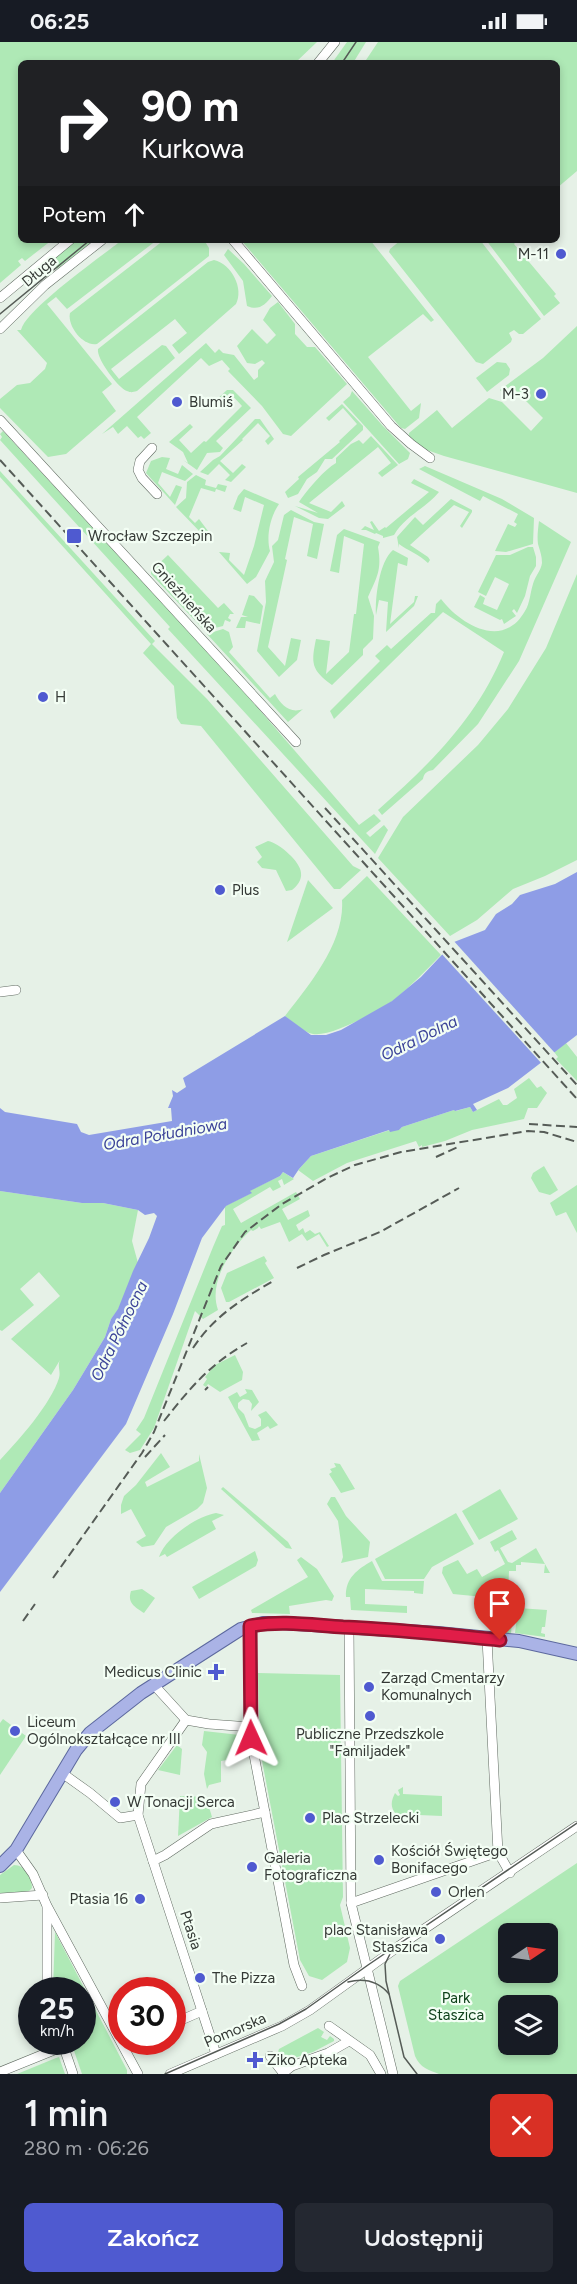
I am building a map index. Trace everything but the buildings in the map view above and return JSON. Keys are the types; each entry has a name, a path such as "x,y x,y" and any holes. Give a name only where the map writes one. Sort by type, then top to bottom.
{"main road":[{"path":"0,1866 18,1853 62,1773 86,1737 154,1684 241,1629 274,1623 327,1625 519,1641 577,1654"}],"street":[{"path":"320,60 335,42"},
{"name":"Długa","path":"0,298 66,243"},
{"name":"Długa","path":"0,329 45,285 98,243"},
{"path":"236,243 391,426 430,458"},
{"name":"Gnieźnieńska","path":"0,420 296,742"},
{"path":"152,447 140,461 138,470 142,478 157,494"},
{"path":"0,992 16,990"},
{"path":"250,1626 251,1727 294,1965 302,1986"},
{"path":"349,1627 351,1903 393,2074"},
{"path":"487,1639 498,1852 510,1873"},
{"path":"154,1684 186,1720 251,1727"},
{"name":"Ptasia","path":"186,1720 141,1784 138,1815 216,2054"},
{"path":"62,1773 120,1818 138,1815"},
{"path":"153,1861 212,1824 265,1812"},
{"path":"368,1969 577,1826"},
{"path":"351,1903 498,1852"},
{"path":"18,1853 43,1895 108,2018"},
{"path":"0,1898 43,1895"},
{"path":"46,1977 47,1906"},
{"name":"Pomorska","path":"170,2074 282,2026 310,2010 368,1969"},
{"path":"186,2018 202,2011"},
{"path":"329,2026 370,2055 381,2074"},
{"path":"270,2056 283,2074 292,2066 328,2053 350,2041"},
{"path":"0,2072 38,2055"},
{"path":"67,2055 73,2074"},
{"path":"128,2055 138,2074"}],"green space":[{"path":"0,42 317,42 298,60 18,60 18,243 48,243 25,261 22,258 18,261 21,265 0,283"},
{"path":"347,42 366,42 355,60 334,60"},
{"path":"378,42 577,42 577,171 560,185 560,60 366,60"},
{"path":"73,243 90,243 57,269 51,261"},
{"path":"118,243 153,243 67,309 56,297 47,304 112,384 102,392 116,411 66,454 48,457 0,408 0,399 17,385 30,383 45,369 47,363 17,330 21,330 36,309"},
{"path":"160,243 206,243 209,248 209,256 97,344 86,342 77,335 71,324 70,313"},
{"path":"244,243 372,243 434,320 431,322 423,314 368,357 411,411 421,403 419,418 405,429 401,428"},
{"path":"397,243 482,243 541,319 523,334 514,330 509,333 511,342 483,364 476,362 389,252"},
{"path":"488,243 515,243 556,294 554,296 560,303 544,316"},
{"path":"228,249 272,296 261,306 255,308 247,306 243,281 224,255"},
{"path":"214,260 226,266 235,278 238,291 236,304 179,354 172,345 187,333 175,319 111,369 119,379 162,345 166,346 175,358 137,391 130,392 123,389 113,379 100,359 98,349 208,262"},
{"path":"278,302 295,324 295,334 307,347 315,347 347,384 291,436 283,434 262,406 228,371 230,369 222,360 209,366 201,358 137,417 151,433 144,439 141,436 138,438 127,426 118,434 113,427 102,434 206,343 215,353 219,349 223,353 234,355 254,380 258,377 258,370 265,363 262,360 255,364 247,363 237,346 252,329 267,344 276,335 263,320 270,308"},
{"path":"577,326 577,493 444,456 424,449 409,437 409,433 437,410 452,428 489,398 502,402 531,431 543,418 511,386 502,392 500,390 543,358"},
{"path":"497,362 506,363 510,369 509,375 487,392 476,378"},
{"path":"227,390 233,390 251,408 216,441 223,448 220,452 207,453 197,470 183,460 188,463 183,452 169,442 190,424 193,427 179,440 191,453 204,441 206,442 242,406 230,393 219,403 216,400"},
{"path":"352,391 410,453 408,459 399,464 343,402"},
{"path":"342,404 363,426 363,430 332,459 325,459 317,472 307,479 298,494 288,498 285,492 299,479 298,477 340,442 357,424 343,408 329,421 326,418"},
{"path":"255,419 260,419 274,439 268,445 265,441 270,436 258,423 220,461 233,473 242,464 246,467 231,482 225,480 230,475 219,464 208,475 200,472 220,456"},
{"path":"3,431 238,685 359,825 374,814 381,821 366,833 370,837 384,825 388,830 375,854 168,629 170,627 0,440 2,437 0,434"},
{"path":"371,436 398,465 382,477 378,473 391,463 378,447 309,503 331,512 342,501 345,506 328,519 319,518 295,506 318,513 299,502 317,479 336,463 336,458 351,444 359,440 363,444"},
{"path":"162,457 170,458 166,469 178,474 182,465 193,474 185,481 162,472 158,483 170,497 176,485 182,487 175,505 146,473 151,461"},
{"path":"425,466 502,499 534,518 533,544 506,552 495,551 508,524 515,527 517,524 514,522 518,514 483,496 480,501 419,469"},
{"path":"0,471 155,641 152,644 207,699 353,866 361,870 340,889 334,889 201,726 181,724 177,718 174,686 143,653 151,644 0,477"},
{"path":"196,475 206,480 205,485 216,488 218,484 227,486 225,492 201,488 189,517 195,523 199,519 211,538 205,537 176,507 186,498 187,482"},
{"path":"414,479 439,492 404,522 394,535 383,538 376,533 361,530 365,526 374,530 370,522 372,521 379,531 386,528 429,492 411,483"},
{"path":"244,489 279,504 270,527 268,540 270,551 256,577 247,584 219,552 230,553 229,560 244,575 264,505 245,497 241,512 233,509 238,496"},
{"path":"451,499 472,512 462,528 460,526 469,512 454,505 410,545 428,557 430,560 428,563 399,544 399,548 397,537 415,517 423,525"},
{"path":"291,510 314,522 324,524 317,559 307,556 313,524 294,517 268,647 285,666 291,638 301,640 297,660 279,677 257,651 266,602 265,581 274,562 272,546 278,540 284,515"},
{"path":"539,521 571,542 519,661 478,724 433,770 426,773 423,779 382,815 378,810 434,757 466,719 493,676 504,652 443,612 334,719 330,711 380,661 375,656 387,645 391,649 431,613 435,613 436,604 441,599 459,617 482,629 494,631 505,629 516,623 527,608 534,581 542,563 538,541"},
{"path":"344,529 380,542 378,547 379,568 368,597 374,616 373,639 363,649 363,655 332,685 316,670 313,654 316,639 330,641 326,674 349,652 364,544 344,536 339,573 330,571 337,535"},
{"path":"533,547 536,566 530,576 525,596 517,613 514,609 512,611 516,616 504,624 502,619 474,607 480,595 485,598 483,604 497,610 509,584 495,577 486,596 478,592 496,555 510,555"},
{"path":"393,550 408,558 407,566 398,563 390,624 414,602 415,596 418,596 414,606 386,632 388,602 379,600 376,615 376,599 381,571"},
{"path":"168,555 218,608 224,603 234,614 230,614 228,618 230,622 225,620 223,626 203,629 151,574 151,571"},
{"path":"577,574 577,860 513,889 477,920 450,936 378,858 403,817 478,745 508,709 546,648"},
{"path":"249,595 254,596 263,606 260,624 246,621 245,628 236,628 241,617 248,617 242,615"},
{"path":"223,629 229,632 233,647 229,652 270,698 275,694 286,708 303,709 288,722 207,634"},
{"path":"268,841 278,845 289,854 300,869 300,880 292,890 286,891 276,870 262,868 257,862 262,857 255,847"},
{"path":"367,876 441,955 394,1000 355,1022 331,1032 309,1033 285,1016 315,976 332,947 338,931 342,900"},
{"path":"308,880 333,908 287,942"},
{"path":"566,1043 577,1057 577,1081 556,1059 558,1057 554,1052"},
{"path":"529,1078 537,1088 541,1086 547,1093 537,1108 528,1108 524,1119 472,1130 422,1147 422,1145 419,1147 416,1141 347,1163 313,1181 298,1170 311,1156 390,1130 399,1130 454,1110 470,1107 473,1112 499,1099 503,1105 507,1105 517,1098 514,1089"},
{"path":"544,1166 558,1190 550,1195 539,1192 531,1178 533,1173"},
{"path":"283,1172 294,1179 284,1185 282,1179 278,1181 281,1187 273,1191 270,1187 233,1209 241,1223 296,1192 300,1199 282,1209 288,1220 308,1210 310,1216 296,1225 299,1231 303,1228 305,1233 310,1230 315,1234 320,1232 329,1246 327,1247 319,1234 307,1241 302,1234 289,1242 280,1222 261,1229 259,1226 243,1237 223,1266 219,1277 216,1288 218,1310 203,1319 195,1311 154,1428 140,1450 130,1453 125,1450 141,1434 136,1430 144,1418 213,1247 222,1226 225,1225 225,1206 280,1176"},
{"path":"577,1185 577,1233 566,1212 556,1216 550,1203"},
{"path":"0,1191 82,1203 103,1203 138,1210 132,1241 138,1263 118,1310 111,1319 105,1337 73,1390 0,1493 0,1460 42,1410 55,1388 59,1375 60,1360 51,1375 11,1339 60,1296 39,1272 20,1289 34,1305 2,1331 0,1330"},
{"path":"264,1256 267,1261 265,1263 274,1278 226,1302 221,1288 227,1273"},
{"path":"235,1355 243,1372 242,1380 220,1392 208,1384 206,1387 203,1385 207,1379 205,1377 215,1365"},
{"path":"245,1389 252,1390 259,1402 251,1411 252,1404 249,1400 243,1399 238,1403 238,1408 244,1414 249,1427 255,1429 261,1426 261,1419 258,1415 266,1411 278,1425 270,1429 268,1426 257,1433 260,1440 252,1441 228,1397 237,1392 240,1397 247,1393"},
{"path":"161,1453 170,1467 145,1482 147,1487 199,1461 199,1454 207,1488 203,1503 197,1509 166,1527 154,1545 142,1547 136,1542 146,1536 131,1509 121,1514 121,1505 124,1496 136,1485"},
{"path":"334,1463 340,1464 355,1489 341,1493 329,1474 332,1472 330,1469 336,1467"},
{"path":"223,1487 288,1542 292,1549 286,1548 221,1489"},
{"path":"500,1489 518,1519 479,1540 462,1511"},
{"path":"331,1497 335,1497 346,1516 370,1542 368,1557 341,1563 343,1557 338,1521 327,1504"},
{"path":"216,1513 224,1515 212,1521 216,1529 167,1557 165,1554 159,1557 168,1543 183,1529 200,1518"},
{"path":"456,1513 474,1544 432,1567 424,1579 385,1579 375,1559"},
{"path":"512,1530 517,1539 500,1548 508,1562 512,1563 536,1548 545,1564 521,1562 521,1565 516,1565 516,1571 509,1571 508,1595 501,1595 499,1611 513,1612 511,1633 500,1632 499,1618 494,1618 494,1598 453,1594 442,1573 443,1567 458,1560 467,1574 477,1569 482,1577 505,1564 498,1550 495,1552 490,1542"},
{"path":"255,1551 258,1560 256,1566 199,1599 192,1587"},
{"path":"301,1557 317,1569 334,1596 332,1601 289,1606 290,1614 252,1613 251,1610 308,1577 297,1560"},
{"path":"372,1561 382,1581 424,1581 423,1594 414,1593 414,1591 365,1589 365,1604 407,1606 407,1613 351,1610 350,1597 346,1597 350,1579"},
{"path":"545,1564 550,1573 544,1573"},
{"path":"142,1589 155,1598 144,1613 130,1599 131,1591"},
{"path":"518,1608 547,1610 545,1627 542,1627 541,1633 545,1634 545,1637 515,1633"},
{"path":"258,1673 340,1675 343,1897 340,1905 350,1948 347,1962 322,1980 309,1976 300,1960 260,1750"},
{"path":"3,1719 26,1736 0,1775 0,1723"},
{"path":"204,1731 240,1735 244,1757 221,1761 221,1782 209,1785 207,1789 204,1774 207,1752 202,1745"},
{"path":"177,1745 182,1749 180,1775 158,1770"},
{"path":"403,1787 403,1794 442,1796 442,1816 396,1814 392,1806 393,1799 395,1793 400,1795 398,1790"},
{"path":"180,1796 206,1797 212,1817 178,1836"},
{"name":"Park Staszica","path":"577,1863 577,2074 439,2074 428,2070 419,2063 415,2056 398,1986 400,1981"},
{"path":"14,1865 21,1867 27,1873 32,1888 28,1892 0,1893 0,1875"},
{"path":"55,1932 78,1977 53,1977"},
{"path":"96,2011 108,2034 108,2055 119,2055 127,2074 82,2074 75,2055 96,2055"},
{"path":"318,2028 324,2032 321,2037 327,2040 330,2036 334,2041 313,2052 288,2060 278,2052 279,2049"},
{"path":"59,2057 65,2074 17,2074 56,2058"}],"water":[{"path":"577,872 577,1035 508,1088 473,1104 477,1110 473,1112 470,1107 454,1110 399,1130 390,1132 389,1130 311,1156 293,1178 283,1172 280,1176 250,1191 252,1193 226,1206 202,1238 173,1314 126,1424 0,1592 0,1493 73,1390 105,1337 157,1216 154,1213 145,1215 138,1210 103,1203 82,1203 0,1191 0,1108 5,1112 77,1124 81,1132 89,1135 172,1121 171,1108 168,1108 173,1096 172,1090 177,1093 186,1087 183,1078 285,1016 311,1035 326,1035 341,1030 392,1001 421,977 454,942 485,930 496,914 512,904 520,895 555,884"}],"pier":[{"path":"452,939 556,1055 543,1065 440,952"}],"tram line":[{"path":"344,60 356,42"},
{"path":"0,314 86,243"},
{"path":"165,2074 279,2024 306,2009 577,1823"},
{"path":"392,1950 385,1964 386,1981 404,2057 417,2074"},
{"path":"348,1982 360,1980 370,1982 380,1986 389,1994"}],"railway":[{"path":"0,460 577,1099"},
{"path":"325,808 577,1085"},
{"path":"529,1124 577,1127"},
{"path":"53,1578 142,1453 154,1432 221,1266 245,1232 282,1204 327,1178 355,1165 401,1152 528,1131 544,1132 577,1142"},
{"path":"436,1157 458,1147"},
{"path":"297,1268 380,1232 459,1188"},
{"path":"193,1348 219,1317 275,1280"},
{"path":"164,1421 201,1378 222,1359 247,1343"},
{"path":"205,1390 208,1387"},
{"path":"145,1457 165,1435"},
{"path":"23,1621 35,1604"}],"place":[{"name":"M-11","path":"561,254"},
{"name":"M-3","path":"541,394"},
{"name":"Blumiś","path":"177,402"},
{"name":"Wrocław Szczepin","path":"74,536"},
{"name":"H","path":"43,697"},
{"name":"Plus","path":"220,890"},
{"name":"Medicus Clinic","path":"216,1672"},
{"name":"Zarząd Cmentarzy Komunalnych","path":"369,1687"},
{"name":"Publiczne Przedszkole \"Familjadek\"","path":"370,1716"},
{"name":"Liceum Ogólnokształcące nr III","path":"15,1731"},
{"name":"W Tonacji Serca","path":"115,1802"},
{"name":"Plac Strzelecki","path":"310,1818"},
{"name":"Kościół Świętego Bonifacego","path":"379,1860"},
{"name":"Galeria Fotograficzna","path":"252,1867"},
{"name":"Orlen","path":"436,1892"},
{"name":"Ptasia 16","path":"140,1899"},
{"name":"plac Stanisława Staszica","path":"440,1939"},
{"name":"The Pizza","path":"200,1978"},
{"name":"Ziko Apteka","path":"255,2060"}],"route":[{"path":"251,1738 250,1626 263,1623 327,1625 500,1640"}],"water label":[{"name":"Odra Dolna","path":"419,1038"},
{"name":"Odra Południowa","path":"165,1134"},
{"name":"Odra Północna","path":"119,1331"}]}
